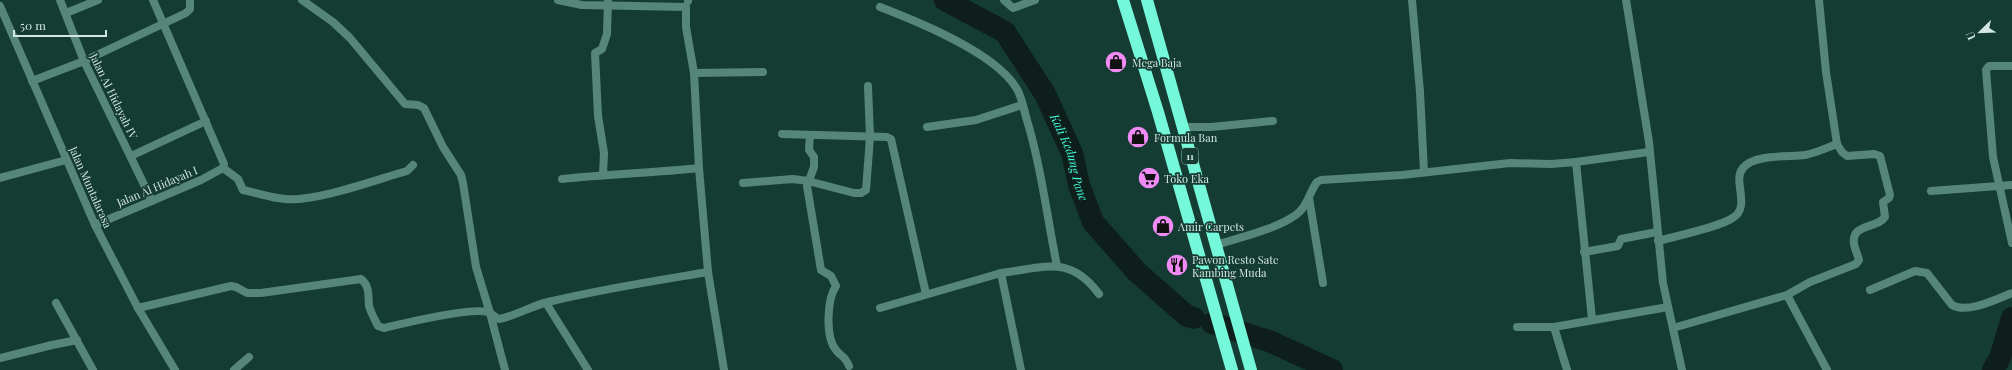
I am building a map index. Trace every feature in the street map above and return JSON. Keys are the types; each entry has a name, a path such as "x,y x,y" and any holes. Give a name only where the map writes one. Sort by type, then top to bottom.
{"highway":[{"name":"11","path":"1123,0 1184,203 1230,364"},
{"name":"11","path":"1147,0 1250,366"},
{"path":"1184,203 1202,198"}],"street":[{"name":"Jalan Al Hidayah IV","path":"60,0 84,61 152,201"},
{"path":"66,13 98,0"},
{"path":"153,0 206,121 223,166 238,178 243,190 286,199 309,198 407,171 413,165"},
{"path":"32,81 84,61 186,13 190,9 190,0"},
{"path":"302,0 334,22 350,38 405,104 418,105 424,108 443,147 447,151 461,175 476,267 505,370"},
{"path":"558,0 582,4 607,3 686,8 686,27 694,73 699,168 708,272 724,370"},
{"path":"1004,0 1013,8 1035,0"},
{"path":"1412,0 1420,92 1424,172"},
{"path":"1626,0 1650,152 1662,283 1682,370"},
{"path":"1673,328 1787,295 1810,282 1856,264 1859,260 1854,244 1857,232 1861,228 1882,221 1885,217 1883,202 1889,198 1890,195 1880,156 1874,154 1847,156 1842,152 1837,144 1826,72 1819,0"},
{"path":"603,174 604,154 598,116 595,53 602,49 607,34 607,3"},
{"name":"Jalan Muntalarasa","path":"0,6 64,160 95,225 171,368"},
{"path":"880,7 914,20 956,41 988,61 1008,77 1019,91 1030,131 1057,266"},
{"path":"2012,66 1993,65 1989,66 1986,70 1993,157 2012,243"},
{"path":"694,73 763,72"},
{"path":"742,183 780,179 808,181 854,193 861,193 866,190 870,137 868,86"},
{"path":"927,127 976,120 1022,105"},
{"path":"1182,127 1212,126 1273,120"},
{"path":"131,156 206,121"},
{"path":"782,134 887,137 891,139 926,294"},
{"path":"810,135 809,150 814,157 814,167 808,181 822,270 831,276 836,286 830,296 828,332 836,350 846,357 849,366"},
{"path":"1658,241 1724,222 1735,217 1740,210 1742,198 1739,175 1743,167 1754,162 1784,156 1804,155 1837,144"},
{"path":"1215,245 1262,231 1302,210 1314,185 1321,180 1424,172 1510,163 1576,162 1650,152"},
{"path":"0,178 64,160"},
{"path":"1576,162 1592,319"},
{"name":"Jalan Al Hidayah I","path":"95,225 201,180 223,166"},
{"path":"562,179 603,174 635,174 699,168"},
{"path":"1931,191 2012,185"},
{"path":"1309,198 1323,283"},
{"path":"1584,252 1618,246 1621,239 1657,232"},
{"path":"880,308 1001,274 1057,266 1072,269 1092,284 1099,294"},
{"path":"1870,290 1915,271 1927,273 1952,305 1958,308 1966,308 2012,293"},
{"path":"138,308 231,286 236,287 247,294 361,279 368,287 370,306 378,326 381,328 457,313 490,313 499,319 508,318 546,303 611,288 708,272"},
{"path":"1001,274 1021,370"},
{"path":"1787,295 1826,370"},
{"path":"56,302 93,370"},
{"path":"546,303 588,370"},
{"path":"1517,327 1554,327 1592,319 1668,307"},
{"path":"1554,327 1567,370"},
{"path":"0,358 77,340"},
{"path":"234,370 249,357"}],"waterway":[{"name":"Kali Kedung Pane","path":"945,0 1005,32 1045,94 1072,153 1079,185 1093,222 1137,272 1187,316 1194,318"},
{"name":"Kali Kedung Pane","path":"1993,370 2000,358 2012,318"},
{"name":"Kali Kedung Pane","path":"1212,323 1269,341 1332,370"}],"place":[{"name":"Mega Baja","path":"1116,62"},
{"name":"Formula Ban","path":"1138,137"},
{"name":"Toko Eka","path":"1149,178"},
{"name":"Amir Carpets","path":"1163,226"},
{"name":"Pawon Resto Sate Kambing Muda","path":"1177,265"}]}
